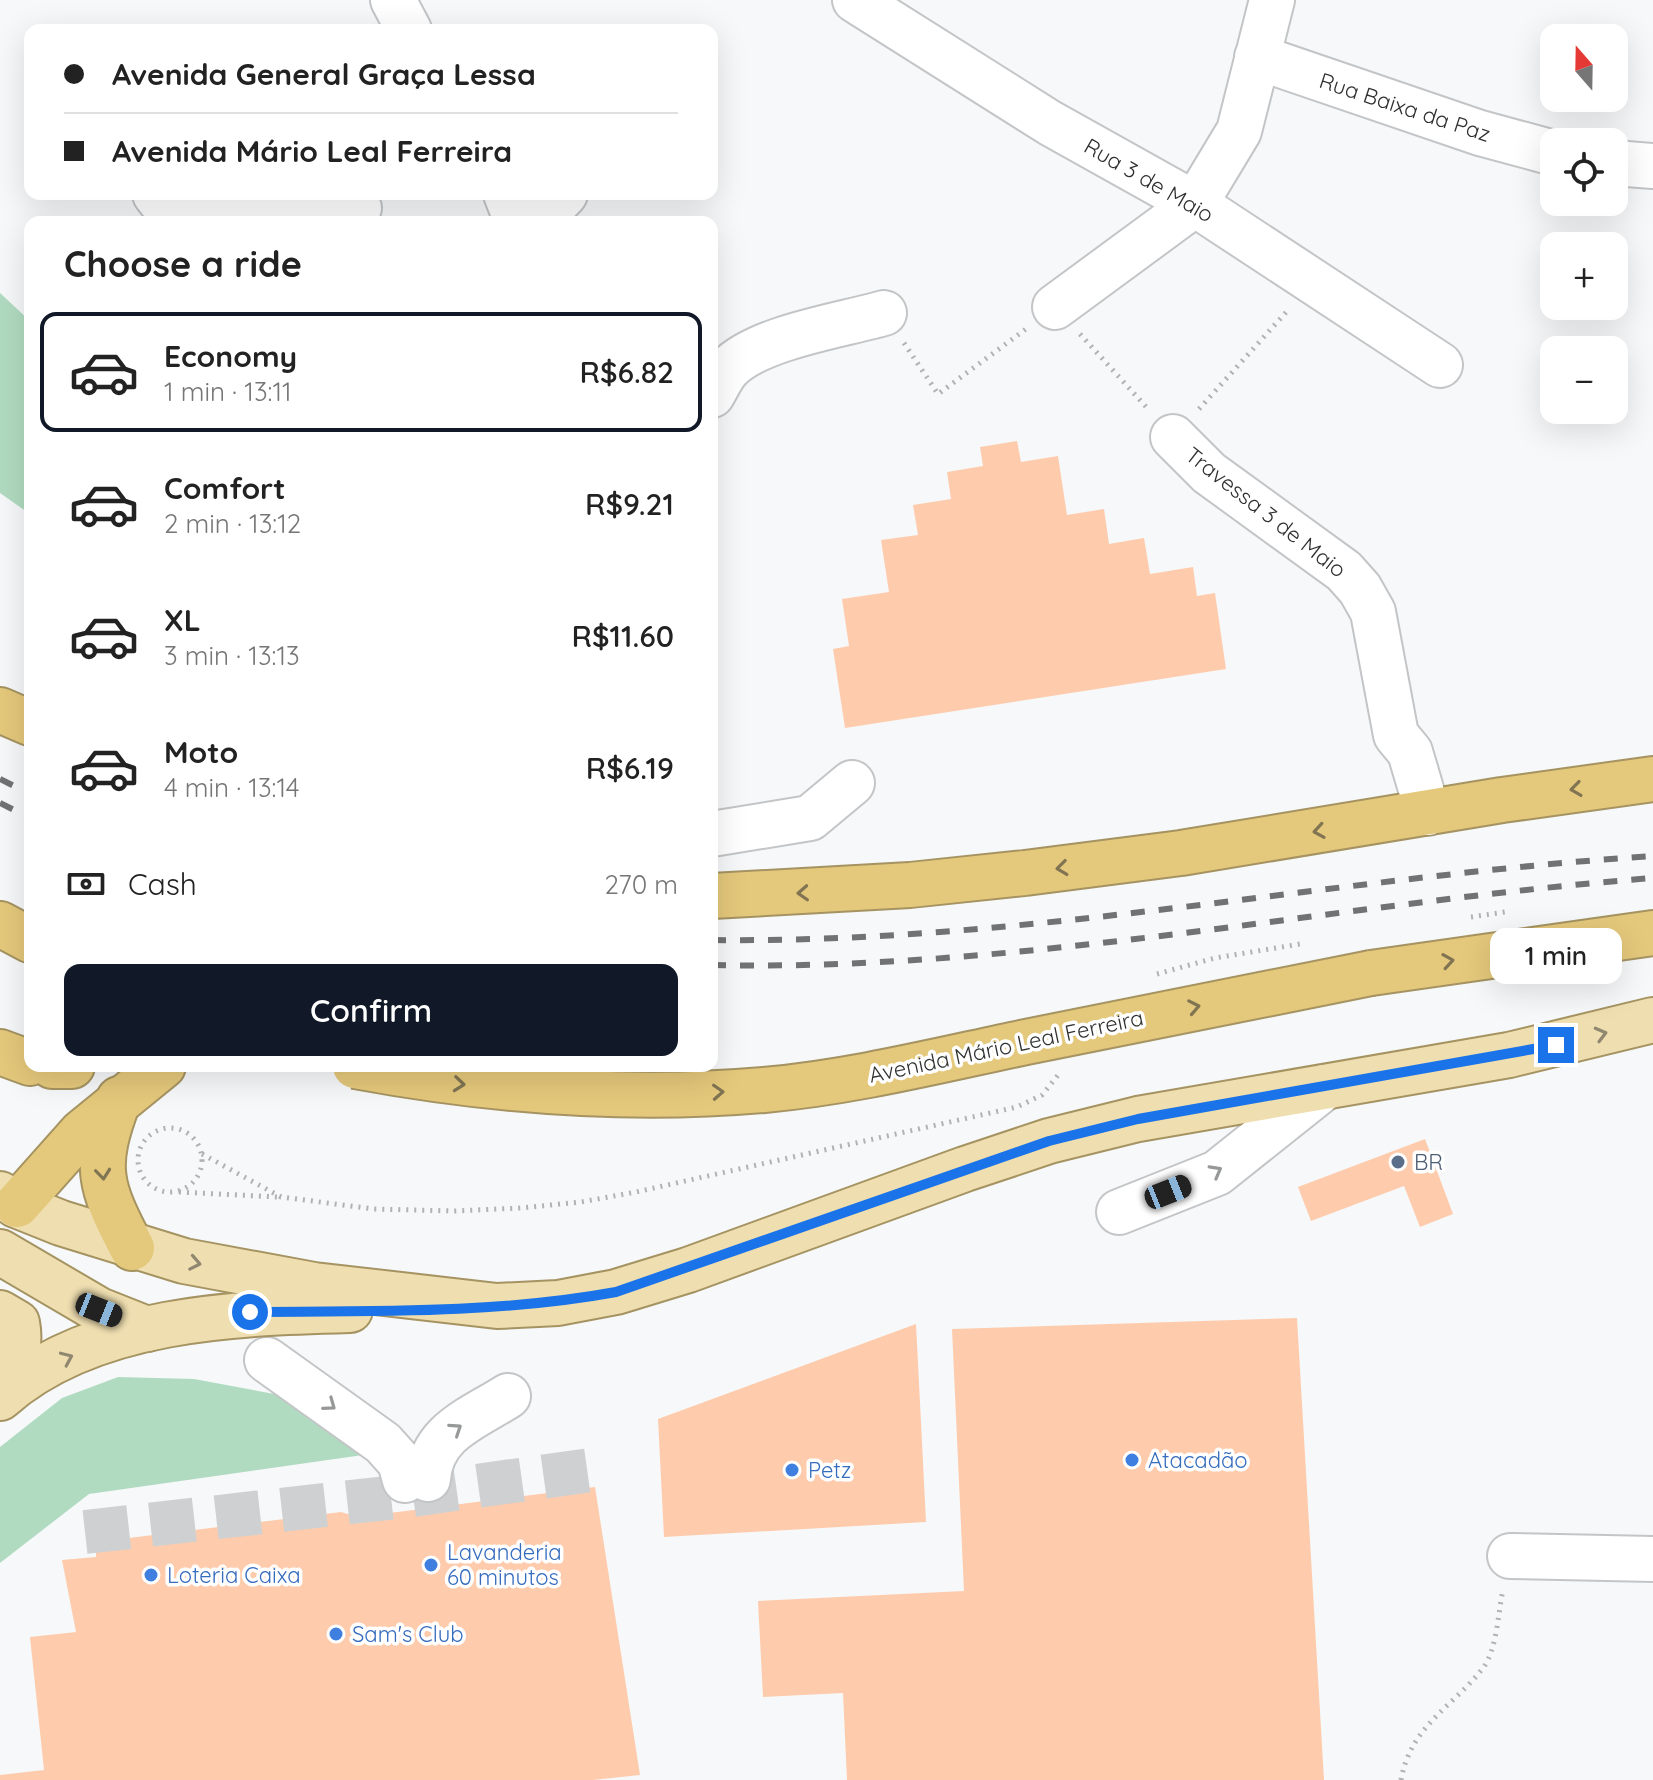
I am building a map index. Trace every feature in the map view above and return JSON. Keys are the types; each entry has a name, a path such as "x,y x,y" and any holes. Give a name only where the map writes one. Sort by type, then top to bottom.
{"highway":[{"path":"0,710 24,720"},
{"path":"718,898 910,885 1025,873 1181,853 1653,779"},
{"path":"0,924 24,937"},
{"name":"Avenida Mário Leal Ferreira","path":"388,1072 528,1091 644,1095 765,1090 878,1073 1371,973 1653,933"},
{"path":"0,1052 24,1061"},
{"path":"6,1209 119,1099 155,1072"},
{"path":"119,1099 102,1151 101,1172 107,1197 132,1248"}],"main road":[{"path":"0,1398 51,1365 147,1329 190,1319 250,1312 558,1303 616,1292 1049,1141 1138,1119 1509,1055 1653,1020"},
{"path":"6,1209 184,1261 314,1285 497,1306"},
{"path":"0,1252 99,1310 147,1329"},
{"path":"0,1313 17,1323 20,1339 18,1355 0,1381"}],"street":[{"path":"393,0 406,24"},
{"name":"Rua 3 de Maio","path":"855,0 1050,123 1195,204 1440,365"},
{"path":"1055,307 1195,204 1239,131 1272,0"},
{"name":"Rua Baixa da Paz","path":"1257,57 1480,133 1540,149"},
{"path":"1628,164 1653,166"},
{"path":"160,200 165,207 181,213 361,208"},
{"path":"544,216 559,200"},
{"path":"718,385 729,368 773,344 884,313"},
{"name":"Travessa 3 de Maio","path":"1173,437 1209,473 1344,571 1360,589 1373,612 1396,735 1410,752 1428,813"},
{"path":"718,833 810,818 852,783"},
{"path":"1119,1212 1217,1173 1325,1087"},
{"path":"267,1360 383,1443 416,1480 437,1444 508,1396"},
{"path":"1510,1556 1653,1559"}],"path":[{"path":"884,313 938,394 1055,307 1173,437 1312,281"},
{"path":"174,1192 193,1183 202,1165 202,1154 192,1136 183,1130 162,1129 144,1140 137,1160 140,1171 153,1188 174,1192 281,1197"},
{"path":"1401,1780 1405,1759 1434,1715 1486,1662 1510,1556"}],"green space":[{"path":"0,293 24,315 24,510 0,493"},
{"path":"118,1377 194,1379 285,1396 377,1453 89,1494 0,1563 0,1447 62,1398"}],"building":[{"path":"1017,441 1021,462 1058,456 1067,515 1104,509 1109,544 1144,538 1150,574 1193,567 1197,596 1215,593 1226,669 845,728 833,649 849,646 842,599 889,592 881,540 918,535 913,505 951,499 947,472 983,466 980,447"},
{"name":"BR","path":"1425,1139 1453,1214 1420,1227 1404,1186 1311,1221 1298,1187"},
{"name":"Atacadão","path":"1297,1318 1324,1780 847,1780 843,1693 763,1697 758,1601 964,1591 952,1329"},
{"name":"Petz","path":"916,1324 926,1522 664,1537 658,1419"},
{"name":"Sam's Club","path":"595,1487 640,1775 593,1780 0,1780 0,1775 44,1770 30,1637 76,1632 62,1560 96,1557 96,1542 341,1512 358,1517"}],"tunnel":[{"path":"85,1532 405,1496 591,1470"}],"railway":[{"path":"0,779 24,791"},
{"path":"0,803 24,815"},
{"path":"718,940 830,938 948,931 1183,907 1418,878 1653,856"},
{"path":"718,965 830,964 948,958 1653,878"}],"place":[{"name":"BR","path":"1398,1162"},
{"name":"Atacadão","path":"1132,1460"},
{"name":"Petz","path":"792,1470"},
{"name":"Lavanderia 60 minutos","path":"431,1565"},
{"name":"Loteria Caixa","path":"151,1575"},
{"name":"Sam's Club","path":"336,1634"}],"route":[{"path":"250,1312 558,1303 616,1292 688,1270 1049,1141 1138,1119 1556,1045"}]}
